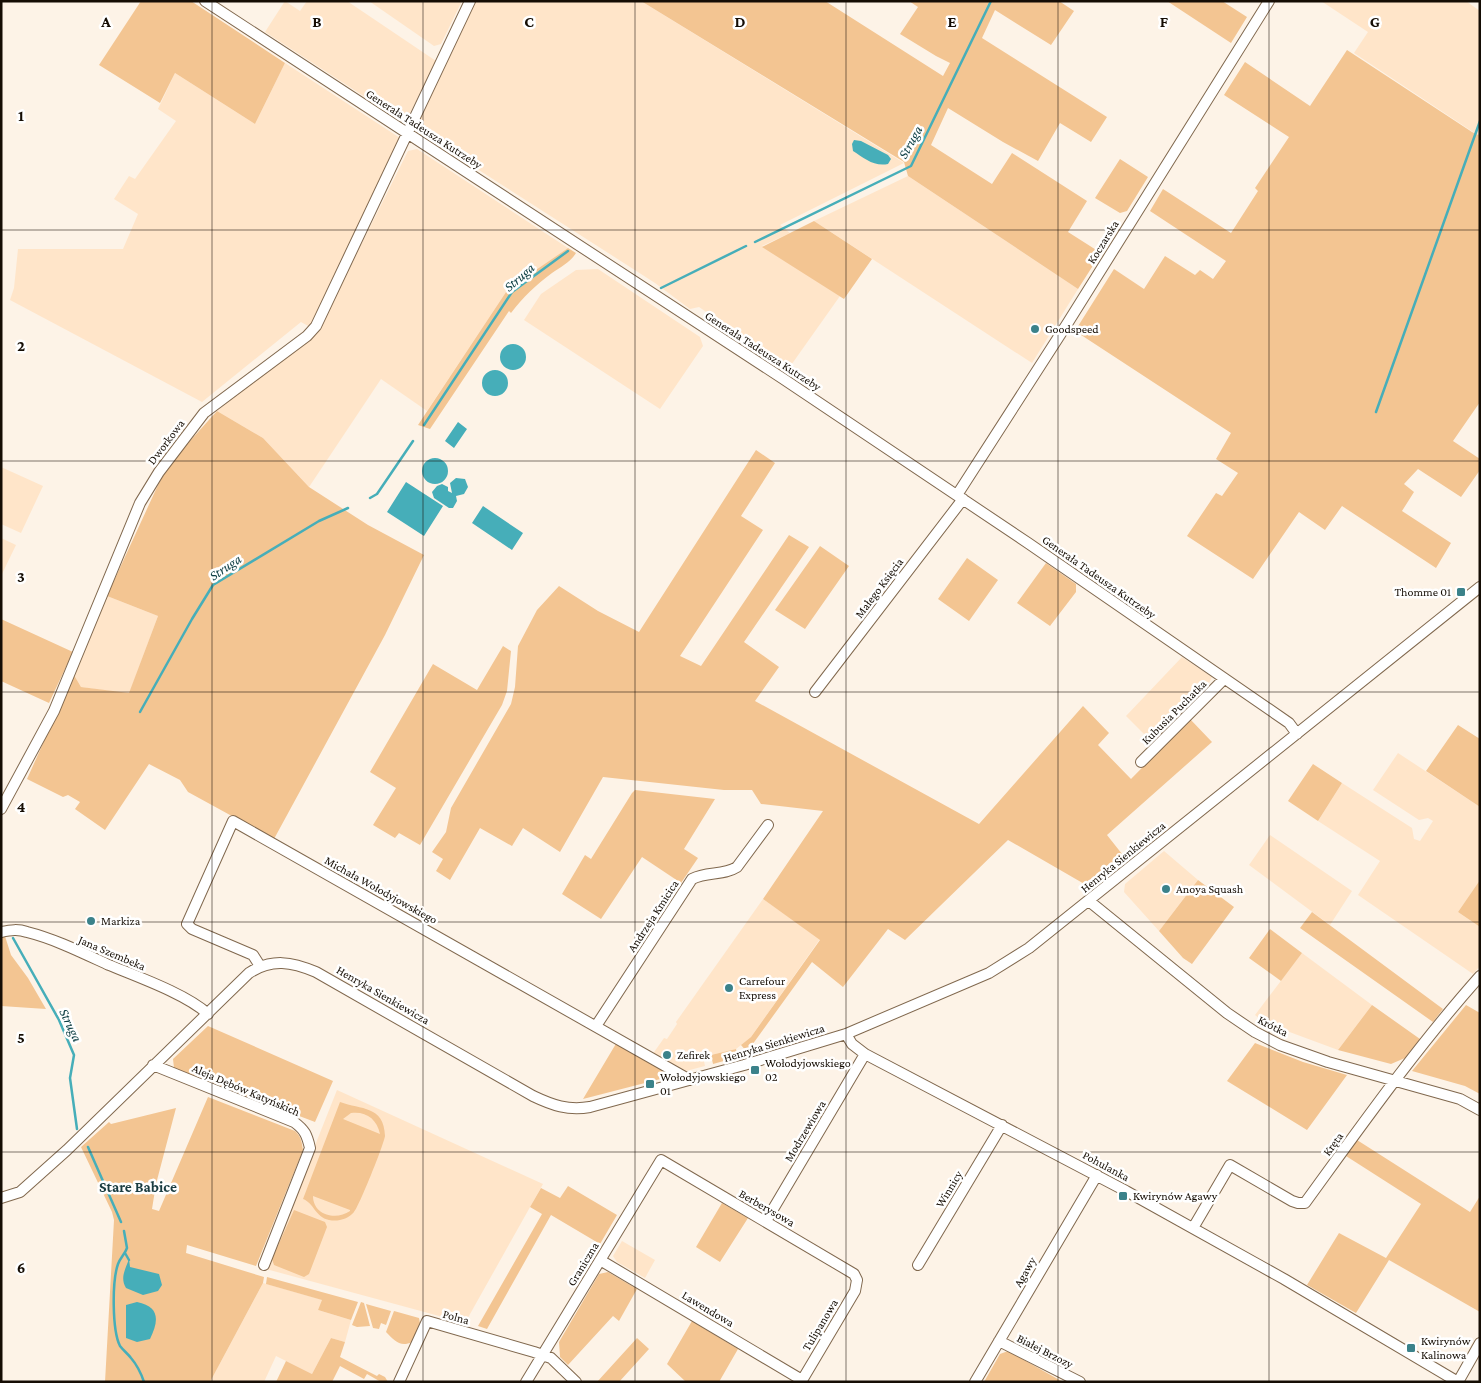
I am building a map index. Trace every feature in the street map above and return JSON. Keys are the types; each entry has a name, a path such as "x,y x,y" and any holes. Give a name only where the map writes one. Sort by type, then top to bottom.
{"street":[{"name":"Generała Tadeusza Kutrzeby","path":"205,1 1028,542 1289,723 1296,734"},
{"name":"Dworkowa","path":"1,809 54,712 140,503 159,472 204,413 307,336 316,326 470,1"},
{"name":"Koczarska","path":"960,497 1269,1"},
{"name":"Małego Księcia","path":"815,692 960,497"},
{"name":"Henryka Sienkiewicza","path":"260,966 295,964 316,972 533,1096 564,1108 577,1110 690,1080 846,1034 989,973 1029,948 1480,587"},
{"name":"Kubusia Puchatka","path":"1141,762 1224,679"},
{"name":"Michała Wołodyjowskiego","path":"260,966 253,956 192,929 187,924 233,820 690,1080"},
{"name":"Andrzeja Kmicica","path":"596,1026 692,879 701,874 730,872 737,867 768,825"},
{"name":"Krótka","path":"1089,901 1227,1013 1255,1032 1280,1045 1394,1082 1460,1099 1480,1110"},
{"name":"Jana Szembeka","path":"1,932 14,929 45,938 157,985 200,1006 208,1014"},
{"path":"1,1198 14,1195 25,1187 67,1150 244,978 260,966"},
{"name":"Kręta","path":"1193,1228 1230,1165 1292,1201 1305,1203 1394,1082 1480,976"},
{"name":"Pohulanka","path":"846,1034 852,1044 866,1054 1097,1175 1193,1228 1284,1279 1458,1382"},
{"name":"Modrzewiowa","path":"766,1221 866,1054"},
{"name":"Aleja Dębów Katyńskich","path":"153,1065 294,1122 307,1135 310,1148 264,1265"},
{"name":"Winnicy","path":"918,1266 1002,1126"},
{"name":"Berberysowa","path":"661,1160 850,1271 857,1280"},
{"name":"Graniczna","path":"526,1382 661,1160"},
{"name":"Agawy","path":"975,1382 1097,1175"},
{"name":"Lawendowa","path":"600,1260 802,1381"},
{"name":"Tulipanowa","path":"802,1381 855,1291 857,1280"},
{"name":"Polna","path":"399,1382 427,1322 551,1358 576,1382"},
{"name":"Białej Brzozy","path":"1000,1341 1080,1382"},
{"path":"1458,1382 1480,1343"}],"shaded area":[{"path":"141,1 191,1 285,63 255,124 175,73 160,103 99,65"},
{"path":"285,1 300,11 307,1 347,1 436,61 405,123 265,32"},
{"path":"369,1 462,1 441,44 434,46"},
{"path":"474,1 641,1 904,163 780,225 790,233 762,246 840,296 789,368 699,307 690,309 655,283 415,129 414,123"},
{"path":"641,1 825,1 943,76 950,63 900,34 918,7 909,1 1059,1 1074,11 1051,45 995,10 982,38 1107,117 1091,142 1060,123 1038,161 948,108 931,145 992,184 1012,153 1087,201 1068,232 1101,253 1078,289 908,176 904,162"},
{"path":"1167,1 1222,1 1247,17 1231,43"},
{"path":"1321,1 1466,1 1480,11 1479,136 1354,53 1368,32"},
{"path":"1347,50 1472,132 1478,135 1480,133 1480,402 1453,441 1480,459 1480,470 1461,497 1418,469 1404,484 1414,492 1402,511 1451,543 1436,568 1342,506 1325,530 1299,512 1253,579 1187,536 1216,493 1222,496 1238,473 1216,459 1231,433 1075,331 1114,269 1144,289 1165,256 1195,275 1200,270 1213,279 1226,261 1150,211 1163,189 1231,233 1258,191 1255,188 1289,137 1224,95 1245,62 1310,106"},
{"path":"285,63 400,138 310,327 301,322 202,402 10,300 14,288 18,249 123,249 138,214 114,199 129,176 135,179 176,121 158,109 175,73 255,124"},
{"path":"417,149 568,248 508,289 427,411 381,379 309,487 263,438 217,411 314,332 326,315 408,151"},
{"path":"1120,159 1148,177 1127,211 1120,213 1095,198"},
{"path":"908,176 1078,289 1032,363 814,221"},
{"path":"814,221 872,259 844,299 762,247"},
{"path":"568,248 576,253 574,256 535,287 511,313 509,311 430,429 418,425 508,289"},
{"path":"598,269 700,337 703,346 660,409 524,320 541,294 576,270"},
{"path":"217,411 263,438 309,487 368,525 424,555 385,635 274,839 188,792 180,780 149,764 105,830 75,809 80,802 68,795 63,797 27,779 74,675 81,687 129,693 158,616 107,596 158,485 171,462"},
{"path":"756,450 775,463 741,516 763,530 680,656 701,666 789,535 809,547 744,642 779,667 755,701 979,824 1083,706 1109,733 1098,745 1131,779 1190,719 1212,742 1107,835 1126,859 1093,889 1008,840 905,940 888,929 843,987 812,962 747,1052 741,1045 751,1037 820,940 763,899 823,811 761,804 752,790 724,790 603,777 560,852 523,828 512,846 480,828 450,880 436,871 443,859 432,852 446,832 451,808 511,704 515,687 518,646 537,610 559,586 598,611 639,632"},
{"path":"1,467 43,486 21,533 1,524"},
{"path":"1,538 16,545 1,576"},
{"path":"820,546 849,566 805,629 775,610"},
{"path":"967,558 998,580 969,621 938,599"},
{"path":"1046,563 1076,584 1076,592 1050,626 1017,603"},
{"path":"107,596 158,616 129,694 81,687 74,675"},
{"path":"1,619 73,652 49,703 1,681"},
{"path":"503,646 511,651 507,691 502,705 420,845 399,833 395,838 373,825 396,788 370,772 433,664 477,690"},
{"path":"1182,657 1212,677 1209,683 1152,742 1126,716"},
{"path":"1458,725 1480,739 1480,807 1426,771"},
{"path":"1398,753 1480,807 1480,880 1458,912 1480,927 1480,966 1473,974 1358,895 1380,861 1318,821 1342,783 1412,828 1414,839 1420,841 1433,821 1428,818 1419,820 1373,790"},
{"path":"1313,764 1342,783 1318,821 1288,801"},
{"path":"635,790 715,799 684,849 698,858 681,883 642,857 601,919 562,894 585,855 591,859"},
{"path":"1270,835 1352,891 1330,925 1249,865"},
{"path":"1164,851 1198,880 1159,931 1124,892 1125,884"},
{"path":"1198,880 1234,907 1192,964 1183,958 1159,931"},
{"path":"1480,880 1480,927 1458,912"},
{"path":"763,899 820,939 751,1037 736,1049 703,1057 705,1066 682,1072 652,1055 664,1038 667,1039 677,1024 676,1022"},
{"path":"1312,912 1443,1009 1433,1022 1300,928"},
{"path":"1270,929 1302,953 1281,981 1249,958"},
{"path":"4,933 11,955 28,978 46,1009 1,1006 1,934"},
{"path":"1302,953 1372,1005 1338,1050 1265,1023 1255,1015"},
{"path":"1372,1005 1420,1039 1405,1058 1391,1064 1338,1050"},
{"path":"1466,1005 1480,1013 1480,1094 1465,1086 1412,1071"},
{"path":"208,1026 333,1081 315,1122 174,1068 173,1059"},
{"path":"617,1042 671,1073 672,1076 583,1099"},
{"path":"1255,1043 1303,1062 1347,1075 1307,1130 1227,1081"},
{"path":"736,1049 738,1057 713,1064 711,1055"},
{"path":"337,1090 543,1184 465,1323 266,1269"},
{"path":"208,1097 295,1131 302,1142 303,1150 256,1266 187,1245 186,1253 264,1277 263,1283 210,1382 105,1382 114,1220 81,1147 109,1122 111,1124 176,1108 156,1184 152,1209 159,1211"},
{"path":"340,1102 370,1110 376,1114 384,1126 385,1136 371,1175 354,1212 343,1219 329,1220 321,1216 303,1199","holes":["351,1113 361,1113 370,1117 379,1129 380,1134 343,1119","313,1196 350,1210 350,1211 338,1216 321,1212 314,1203"]},
{"path":"1357,1140 1470,1212 1480,1196 1480,1312 1389,1260 1356,1313 1307,1285 1339,1233 1386,1258 1421,1204 1346,1156"},
{"path":"568,1186 617,1215 600,1244 551,1215 487,1329 478,1326 542,1214 530,1207 541,1188 560,1198"},
{"path":"722,1203 748,1218 720,1262 696,1247"},
{"path":"294,1210 325,1222 327,1227 309,1274 304,1277 274,1265 272,1259"},
{"path":"622,1241 655,1260 645,1278 617,1262 613,1256"},
{"path":"608,1272 637,1289 619,1321 613,1316 568,1365 560,1357 559,1342 599,1274"},
{"path":"267,1277 358,1302 351,1320 318,1310 322,1300 266,1284"},
{"path":"263,1283 323,1300 318,1310 351,1320 345,1342 331,1338 312,1374 276,1356 264,1382 210,1382"},
{"path":"361,1302 364,1303 370,1326 357,1327 352,1325"},
{"path":"366,1304 391,1311 386,1325 381,1323 379,1329 373,1328"},
{"path":"394,1311 419,1318 420,1323 412,1342 408,1344 401,1344 386,1332"},
{"path":"692,1321 738,1349 719,1382 686,1382 667,1364"},
{"path":"331,1338 345,1342 340,1357 377,1376 379,1374 385,1377 388,1382 381,1382 367,1374 364,1379 340,1366 332,1382 276,1382 286,1361 312,1374"},
{"path":"637,1338 649,1349 619,1382 597,1382"},
{"path":"1008,1351 1063,1382 984,1382 1000,1354"}],"water":[{"path":"854,140 861,141 888,155 891,159 888,164 874,163 853,151 852,144"},
{"path":"513,344 522,348 526,357 522,366 513,370 504,366 500,357 504,348"},
{"path":"495,370 504,374 508,383 504,392 495,396 486,392 482,383 486,374"},
{"path":"458,422 467,429 454,448 445,441"},
{"path":"435,458 444,462 448,471 444,480 435,484 426,480 422,471 426,462"},
{"path":"456,478 465,479 468,487 464,494 456,496 457,501 453,508 449,508 434,498 432,492 437,486 442,484 448,487 448,491 452,493 450,483"},
{"path":"406,482 443,506 424,536 387,512"},
{"path":"483,506 523,533 512,550 472,523"},
{"path":"129,1259 130,1267 159,1274 162,1285 158,1291 143,1295 126,1288 123,1277"},
{"path":"137,1302 150,1307 156,1315 156,1320 150,1339 137,1342 126,1338 126,1305"}],"waterway":[{"name":"Struga","path":"755,242 911,166 991,1"},
{"path":"1376,412 1480,121"},
{"name":"Struga","path":"661,288 746,246"},
{"name":"Struga","path":"424,425 512,292 568,251"},
{"name":"Struga","path":"370,498 377,494 413,441"},
{"name":"Struga","path":"140,712 213,585 319,521 348,508"},
{"name":"Struga","path":"13,938 59,1020 74,1055 70,1078 77,1129"},
{"name":"Struga","path":"88,1147 121,1222"},
{"name":"Struga","path":"124,1231 127,1248 118,1264 116,1272 115,1329 120,1346 135,1363 144,1382"},
{"path":"125,1253 129,1260"}],"place":[{"name":"Goodspeed","path":"1035,329"},
{"name":"Thomme 01","path":"1461,592"},
{"name":"Anoya Squash","path":"1166,889"},
{"name":"Markiza","path":"91,921"},
{"name":"Carrefour Express","path":"729,988"},
{"name":"Zefirek","path":"667,1055"},
{"name":"Wołodyjowskiego 02","path":"755,1070"},
{"name":"Wołodyjowskiego 01","path":"650,1084"},
{"name":"Kwirynów Agawy","path":"1123,1196"},
{"name":"Kwirynów Kalinowa","path":"1411,1348"}],"district":[{"name":"Stare Babice","path":"138,1187"}]}
